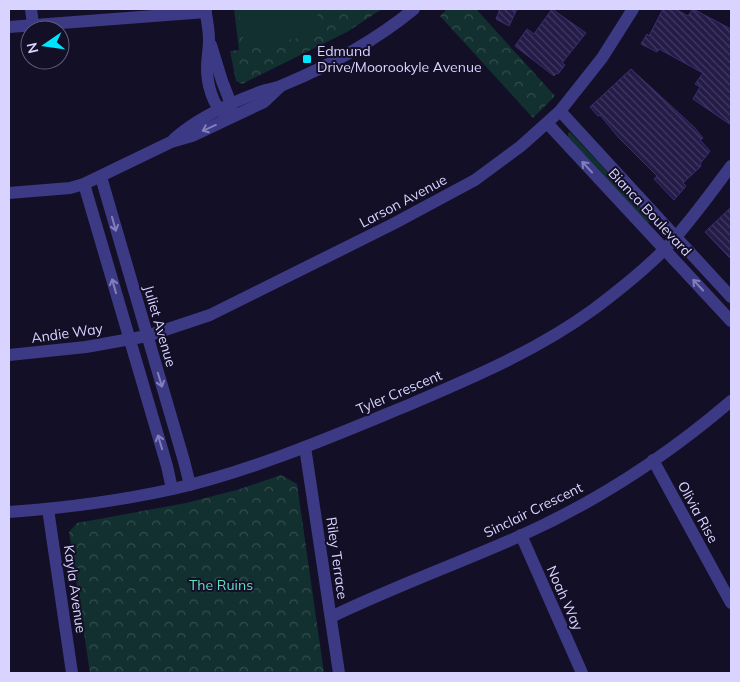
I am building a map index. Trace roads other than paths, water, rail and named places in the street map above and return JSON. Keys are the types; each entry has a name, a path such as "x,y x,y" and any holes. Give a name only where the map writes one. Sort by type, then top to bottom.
{"street":[{"path":"171,142 188,127 219,110 259,92 281,86 372,40 414,9"},
{"name":"Larson Avenue","path":"129,339 146,336 210,315 475,180 521,146 560,112 602,58 633,9"},
{"path":"70,22 205,10 209,40 231,104 231,118"},
{"path":"209,40 207,74 212,95 219,110 231,118"},
{"path":"9,193 70,188 84,184 171,142 192,136 264,102 281,86"},
{"name":"Bianca Boulevard","path":"560,112 731,297"},
{"name":"Bianca Boulevard","path":"548,124 731,321"},
{"name":"Tyler Crescent","path":"9,512 109,501 190,485 244,469 304,447 476,376 523,353 594,309 664,249 731,166"},
{"name":"Juliet Avenue","path":"101,177 190,485"},
{"path":"84,184 167,466 172,489"},
{"name":"Andie Way","path":"9,356 86,347 129,339"},
{"name":"Sinclair Crescent","path":"331,617 521,535 590,500 653,460 731,401"},
{"name":"Riley Terrace","path":"304,447 339,673"},
{"name":"Olivia Rise","path":"653,460 731,603"},
{"name":"Kayla Avenue","path":"48,509 72,673"},
{"name":"Noah Way","path":"521,535 582,673"}],"place":[{"name":"Edmund Drive/Moorookyle Avenue","path":"307,59"}],"park label":[{"name":"The Ruins","path":"221,585"}]}
